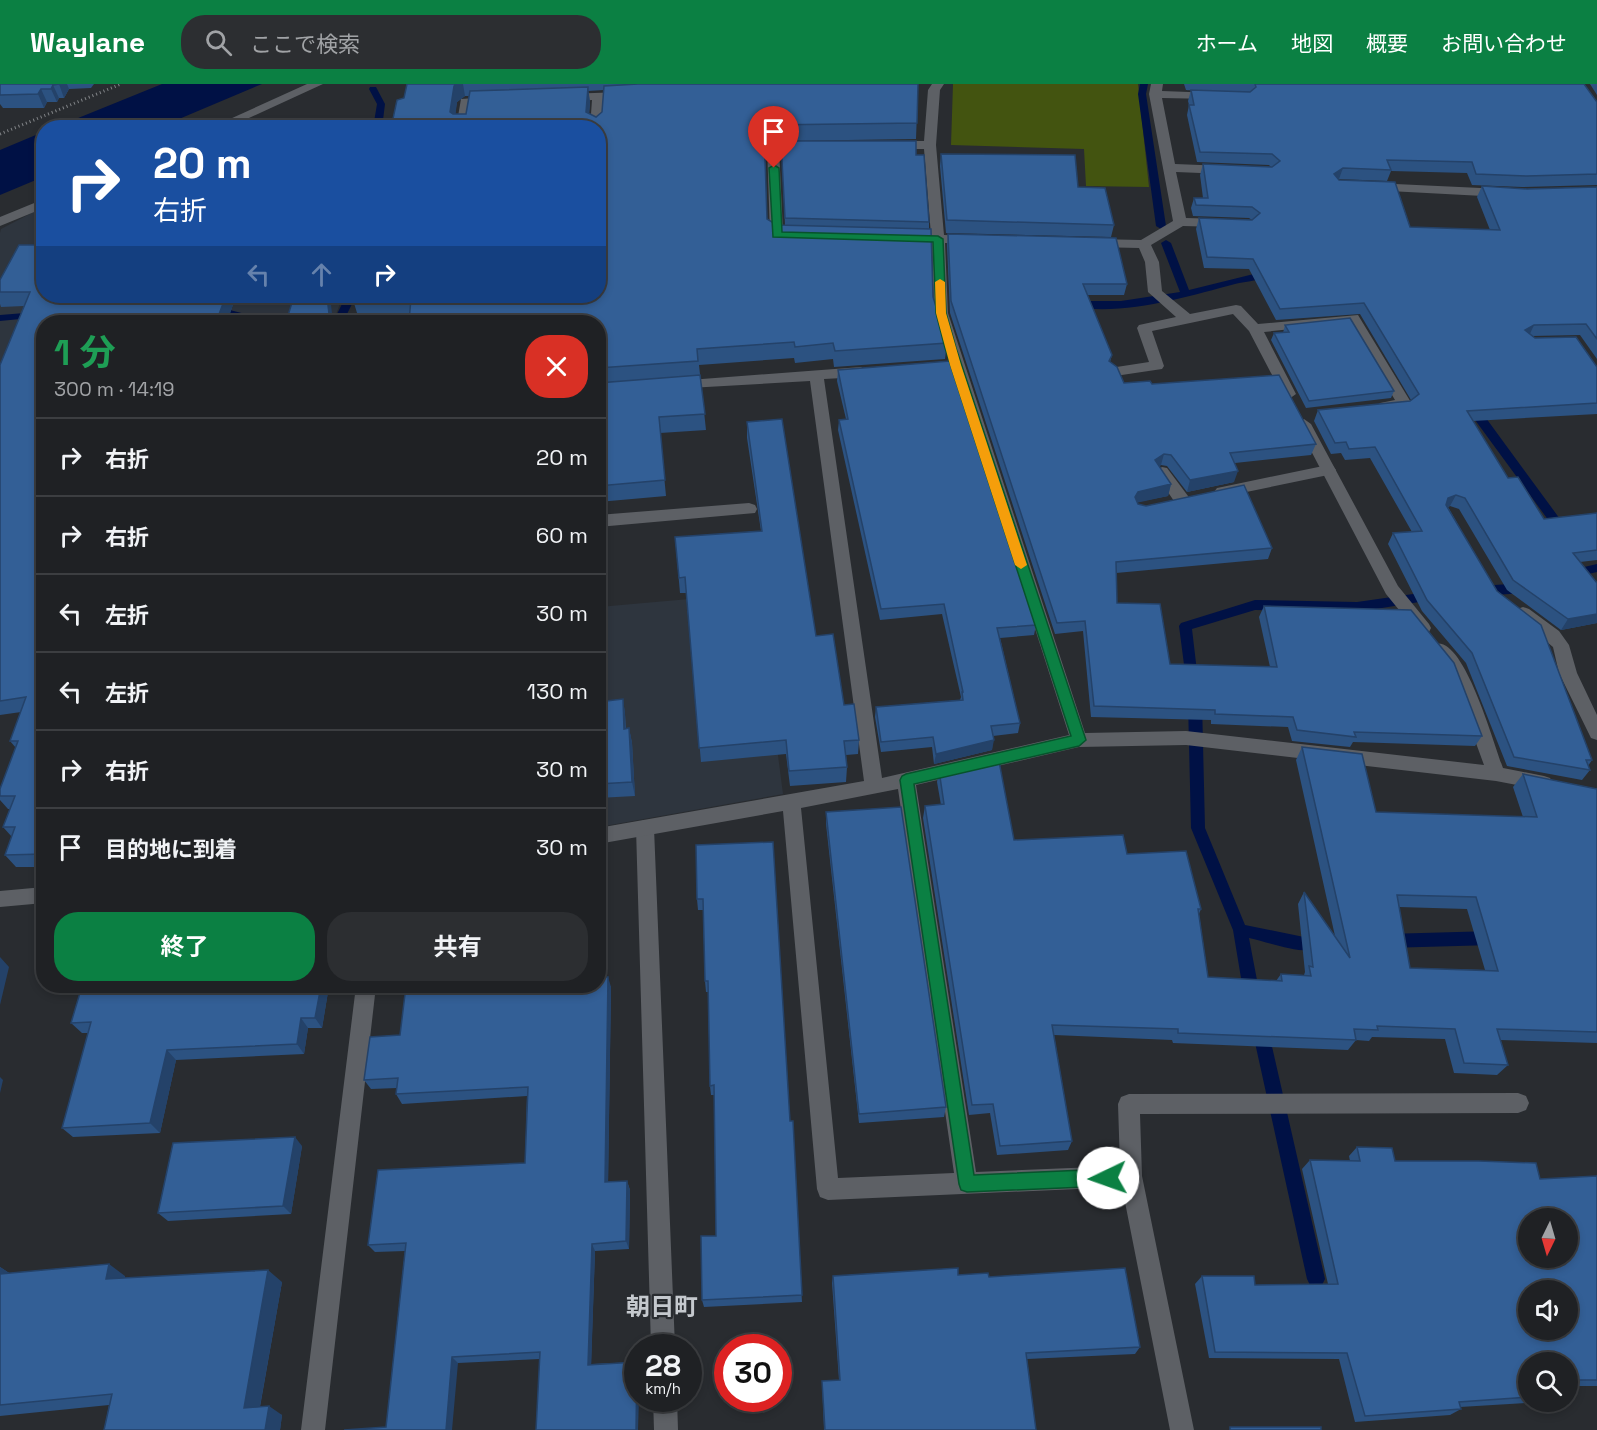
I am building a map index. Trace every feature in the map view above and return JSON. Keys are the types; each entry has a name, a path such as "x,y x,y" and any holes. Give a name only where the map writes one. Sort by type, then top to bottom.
{"street":[{"path":"234,120 316,84"},
{"path":"553,99 656,94 656,84"},
{"path":"938,84 934,90 930,145 938,239 941,313 950,366 1079,740"},
{"path":"1180,222 1156,89 1224,95"},
{"path":"596,120 597,97"},
{"path":"463,120 465,102 509,100"},
{"path":"800,236 777,235 773,145 818,145"},
{"path":"874,145 930,145"},
{"path":"1170,168 1236,170"},
{"path":"1362,186 1511,193"},
{"path":"0,222 36,206"},
{"path":"1087,243 1144,244 1180,222 1238,224"},
{"path":"892,238 984,240"},
{"path":"1144,244 1152,262 1155,292 1187,319"},
{"path":"1115,371 1158,366 1144,328 1236,309 1255,329 1294,405"},
{"path":"1255,329 1353,318 1406,404 1370,407"},
{"path":"656,387 874,371"},
{"path":"816,375 874,788"},
{"path":"1311,414 1299,415 1392,590 1458,669 1496,774"},
{"path":"1162,504 1328,470"},
{"path":"1162,472 1193,498"},
{"path":"606,521 749,509"},
{"path":"1508,602 1553,636 1561,645 1568,673 1597,733"},
{"path":"606,835 874,788 1079,740 1186,738 1496,774 1563,787"},
{"path":"906,780 967,1184"},
{"path":"791,802 828,1189 1131,1176"},
{"path":"645,828 663,1334"},
{"path":"0,899 36,896"},
{"path":"312,1430 365,993"},
{"path":"1182,1430 1131,1176 1129,1104 1518,1103"},
{"path":"665,1412 666,1430"}],"path":[{"path":"0,134 121,84"}],"shaded area":[{"path":"162,84 262,84 177,120 73,120"},
{"path":"36,135 36,180 0,195 0,150"},
{"path":"36,211 36,303 340,303 336,315 36,315 36,349 0,470 1,229"},
{"path":"757,593 783,794 606,826 606,606"}],"green space":[{"path":"953,84 1138,84 1149,187 1086,186 1084,149 951,145"}],"building":[{"path":"0,84 59,84 53,85 51,89 41,89 38,94 0,95"},
{"path":"407,84 456,84 450,112 466,114 470,91 588,87 586,112 596,117 602,112 604,86 918,84 917,123 767,125 764,129 767,219 777,225 931,229 933,297 947,343 835,351 833,343 795,347 794,342 697,349 698,361 606,367 606,315 410,315 411,303 606,303 606,120 393,120 397,100 404,98"},
{"path":"1255,84 1584,84 1597,102 1597,174 1527,176 1476,174 1472,162 1387,160 1391,170 1343,168 1334,174 1339,180 1395,182 1410,227 1500,230 1482,186 1527,189 1597,187 1597,339 1586,324 1534,325 1525,330 1535,338 1576,337 1597,367 1597,403 1467,411 1508,478 1518,477 1544,519 1597,513 1597,550 1573,553 1597,583 1597,614 1568,619 1513,580 1465,498 1456,495 1448,498 1446,505 1497,591 1541,625 1592,760 1586,760 1590,770 1514,757 1472,653 1427,600 1393,533 1422,531 1375,447 1349,449 1346,442 1335,443 1318,410 1410,401 1419,394 1364,303 1280,309 1253,259 1207,257 1199,218 1252,220 1260,213 1252,207 1196,205 1194,198 1208,198 1203,164 1272,167 1280,161 1272,154 1200,152 1189,105 1194,105 1191,90 1250,92 1256,87"},
{"path":"781,141 916,141 916,155 924,155 929,222 785,218"},
{"path":"941,154 1075,155 1078,187 1105,188 1114,225 947,220"},
{"path":"948,234 1116,238 1127,284 1083,284 1112,355 1109,361 1117,367 1124,383 1150,381 1152,384 1279,375 1316,444 1230,453 1238,471 1190,480 1171,455 1164,454 1155,460 1171,484 1138,492 1135,497 1138,504 1146,506 1244,485 1272,548 1116,562 1117,603 1160,604 1170,664 1277,667 1264,606 1411,610 1454,663 1482,736 1354,732 1356,737 1297,730 1293,717 1215,714 1215,710 1094,706 1085,621 1057,623 951,301"},
{"path":"19,245 36,245 36,303 223,303 219,315 36,315 36,854 5,855 15,827 3,827 15,796 0,796 0,789 18,741 10,741 26,697 0,701 0,365 30,292 0,292 0,280"},
{"path":"292,303 328,303 329,315 288,315"},
{"path":"1350,318 1394,391 1309,401 1274,333 1289,332 1285,325"},
{"path":"950,361 1036,625 997,628 1020,723 991,726 994,740 936,754 933,737 881,742 876,707 963,700 963,692 944,604 881,609 839,420 848,419 838,370"},
{"path":"700,375 705,414 659,417 665,480 606,485 606,382"},
{"path":"782,419 816,636 833,634 844,705 854,704 859,740 844,741 847,767 789,771 786,740 699,748 685,577 679,578 675,537 762,531 747,422"},
{"path":"623,699 624,729 629,728 632,782 606,784 606,701"},
{"path":"1302,747 1362,754 1376,812 1537,817 1523,774 1597,789 1597,1032 1497,1029 1508,1065 1464,1063 1455,1029 1377,1026 1378,1030 1354,1029 1356,1040 1178,1033 1178,1029 1052,1025 1072,1141 1000,1146 993,1104 972,1105 925,806 944,804 939,770 998,756 1014,840 1123,835 1127,854 1186,851 1201,909 1198,909 1208,977 1282,981 1281,974 1311,976 1309,966 1313,967 1304,892 1350,958","holes":["1397,895 1476,897 1498,971 1410,968"]},
{"path":"901,807 946,1107 859,1114 826,812"},
{"path":"773,842 790,1121 793,1121 802,1295 702,1300 701,1236 716,1236 714,1085 710,1086 708,981 705,981 703,899 697,899 696,845"},
{"path":"606,977 608,977 605,1182 627,1181 626,1241 592,1244 588,1365 624,1363 624,1412 636,1412 636,1430 536,1430 540,1352 452,1357 446,1430 344,1430 386,1427 406,1243 368,1245 378,1170 525,1163 528,1087 396,1094 398,1078 364,1080 370,1037 400,1035 405,993 606,993"},
{"path":"80,993 320,993 315,1018 301,1018 297,1044 167,1050 150,1123 62,1128 91,1022 71,1023"},
{"path":"295,1137 283,1206 158,1213 173,1143"},
{"path":"1357,1147 1392,1148 1395,1161 1536,1163 1540,1179 1597,1176 1597,1380 1578,1380 1578,1352 1518,1352 1518,1398 1459,1402 1461,1409 1365,1416 1347,1353 1215,1352 1202,1276 1254,1276 1255,1285 1338,1284 1310,1160 1360,1161"},
{"path":"109,1264 106,1279 268,1270 244,1408 269,1406 265,1430 104,1430 112,1394 0,1405 0,1274"},
{"path":"958,1268 958,1275 988,1273 989,1277 1125,1268 1140,1347 1026,1353 1036,1430 825,1430 822,1381 840,1380 833,1276"},
{"path":"1230,1427 1321,1427 1321,1430 1230,1430"}],"waterway":[{"path":"1144,84 1142,94 1161,226"},
{"path":"373,89 381,104 378,120"},
{"path":"1166,243 1185,292"},
{"path":"1074,304 1097,305 1147,301 1270,273"},
{"path":"342,315 348,303"},
{"path":"212,312 238,315"},
{"path":"0,318 36,315"},
{"path":"1471,406 1564,533"},
{"path":"1571,574 1597,568"},
{"path":"1480,591 1524,588"},
{"path":"1192,680 1185,626 1255,605 1357,607 1434,596"},
{"path":"1195,702 1198,828 1240,930"},
{"path":"1240,930 1304,944 1319,943"},
{"path":"1240,930 1252,996"},
{"path":"1386,941 1493,938"},
{"path":"1260,1029 1316,1279"}],"slow traffic":[{"path":"940,282 941,313 1021,565"}],"district":[{"name":"朝日町","path":"662,1306"}],"route":[{"path":"774,168 777,235 938,239 941,313 970,409 1079,740 906,780 967,1184 1108,1178"}]}
